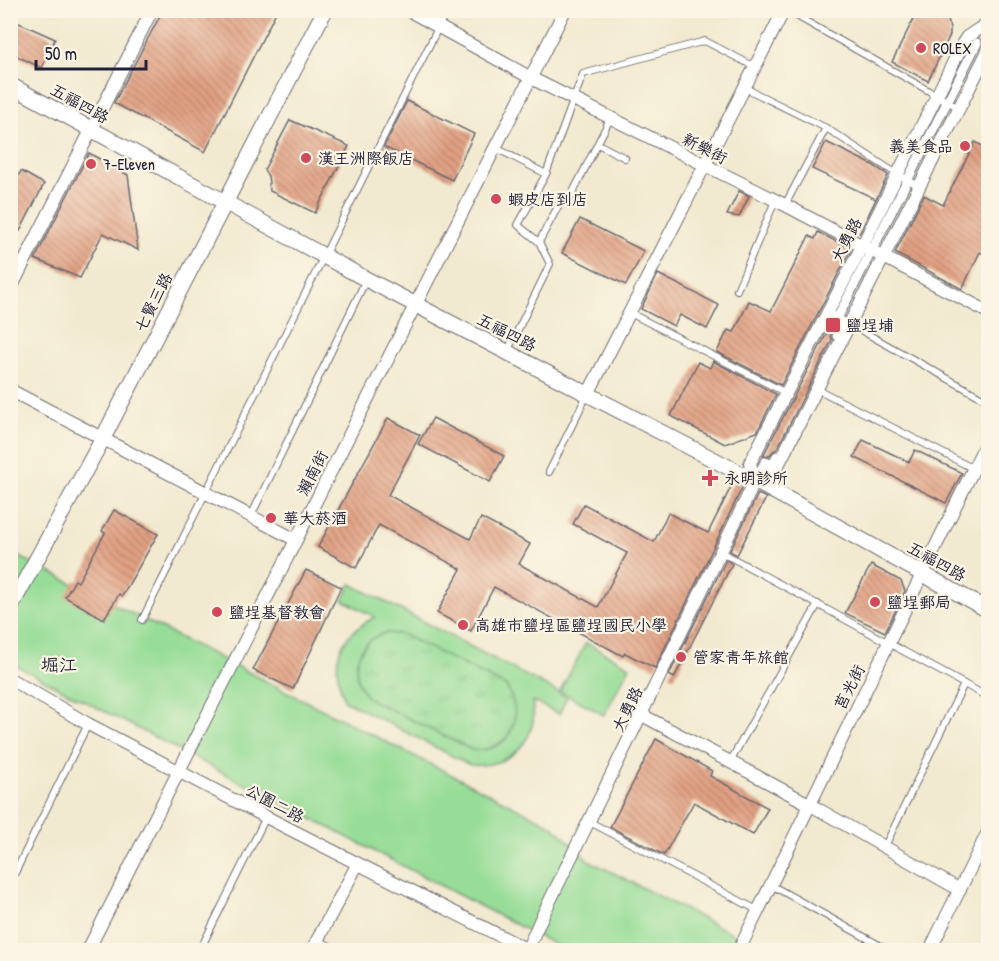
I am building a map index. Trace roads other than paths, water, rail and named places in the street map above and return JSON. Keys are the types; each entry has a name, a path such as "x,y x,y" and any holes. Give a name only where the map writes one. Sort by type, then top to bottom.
{"street":[{"path":"10,290 152,10"},
{"name":"七賢三路","path":"10,608 102,440 325,10"},
{"name":"新樂街","path":"408,10 573,100 780,203 988,312"},
{"name":"瀨南街","path":"88,951 565,10"},
{"path":"588,394 785,10"},
{"path":"978,10 988,15"},
{"name":"大勇路","path":"527,950 755,481 775,471 850,324 872,251 902,177 942,98 967,37 988,23"},
{"path":"942,98 977,43"},
{"name":"大勇路","path":"755,481 750,463 786,393 872,251 921,187 988,51"},
{"name":"五福四路","path":"10,85 366,279 755,481 988,610"},
{"path":"755,481 765,462 772,465 842,327 835,324 833,315"},
{"path":"10,390 296,540"},
{"name":"莒光街","path":"739,951 988,440"},
{"name":"公園二路","path":"10,679 88,724 357,865 527,950"},
{"path":"642,715 809,804 960,890"},
{"path":"930,951 988,832"},
{"path":"315,945 357,865"}],"lane":[{"path":"142,620 447,10"},
{"path":"785,10 959,108"},
{"path":"507,353 550,264 539,242 518,225 546,174 583,74 705,41 755,67"},
{"path":"745,88 826,128 921,187"},
{"path":"539,242 561,199 568,202 610,119"},
{"path":"737,290 780,203 826,128"},
{"path":"597,144 625,158"},
{"path":"495,148 546,174"},
{"path":"251,517 366,279"},
{"path":"630,313 786,393"},
{"path":"833,315 988,401"},
{"path":"817,389 975,466 988,469"},
{"path":"549,472 588,394"},
{"path":"721,552 988,697"},
{"path":"730,762 818,604"},
{"path":"884,848 964,684"},
{"path":"10,883 88,724"},
{"path":"200,951 266,817"},
{"path":"590,822 759,911"},
{"path":"771,885 888,951"},
{"path":"315,945 338,951"}],"place":[{"name":"ROLEX","path":"921,48"},
{"name":"義美食品","path":"965,146"},
{"name":"漢王洲際飯店","path":"306,158"},
{"name":"7-Eleven","path":"91,164"},
{"name":"蝦皮店到店","path":"496,199"},
{"name":"鹽埕埔","path":"833,325"},
{"name":"永明診所","path":"710,478"},
{"name":"華大菸酒","path":"271,518"},
{"name":"鹽埕郵局","path":"875,602"},
{"name":"鹽埕基督教會","path":"217,612"},
{"name":"高雄市鹽埕區鹽埕國民小學","path":"463,625"},
{"name":"管家青年旅館","path":"681,657"}],"district":[{"name":"堀江","path":"59,664"}]}
